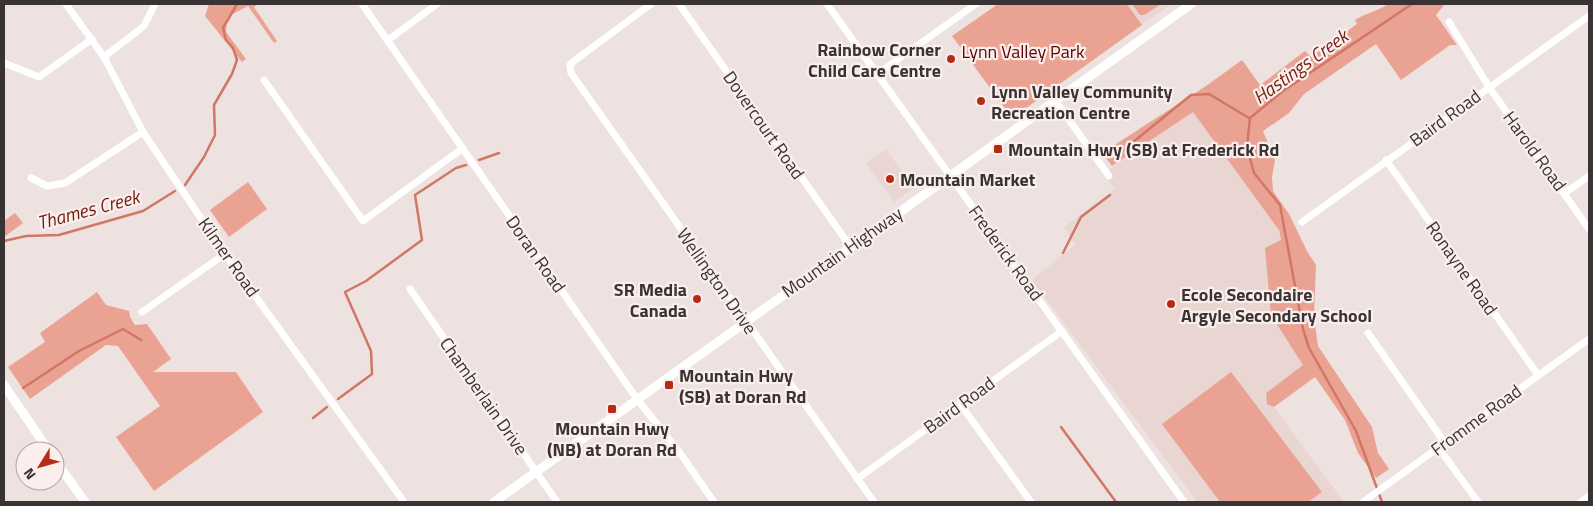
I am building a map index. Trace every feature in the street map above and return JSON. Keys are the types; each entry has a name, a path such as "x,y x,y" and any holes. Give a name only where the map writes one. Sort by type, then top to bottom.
{"street":[{"name":"Kilmer Road","path":"66,4 104,57 143,132 225,254 404,502"},
{"path":"104,57 144,26 155,4"},
{"name":"Doran Road","path":"362,4 637,399 680,453 714,502"},
{"path":"388,40 437,4"},
{"name":"Wellington Drive","path":"652,4 570,65 575,81 874,502"},
{"name":"Dovercourt Road","path":"678,4 850,246"},
{"name":"Frederick Road","path":"827,4 1184,502"},
{"path":"877,74 976,4"},
{"name":"Mountain Highway","path":"494,502 1191,4"},
{"name":"Baird Road","path":"1302,222 1589,16"},
{"name":"Harold Road","path":"1449,22 1489,87 1589,229"},
{"path":"4,63 39,77 92,40"},
{"path":"264,80 363,221 463,148"},
{"path":"1056,100 1109,176"},
{"path":"31,178 46,186 66,183 143,132"},
{"name":"Ronayne Road","path":"1386,160 1538,376"},
{"path":"1565,193 1589,176"},
{"path":"142,312 225,254"},
{"name":"Chamberlain Drive","path":"410,289 557,502"},
{"name":"Baird Road","path":"857,479 1062,331"},
{"path":"1368,333 1478,502"},
{"name":"Fromme Road","path":"1363,502 1589,338"},
{"path":"4,385 42,441"},
{"path":"960,404 1031,502"},
{"path":"65,474 85,502"},
{"path":"1581,502 1589,496"}],"shaded area":[{"path":"1127,4 1171,4 1142,25"},
{"name":"Ecole Secondaire Argyle Secondary School","path":"1196,103 1276,216 1303,365 1264,394 1344,502 1197,502 1032,280 1075,245 1064,227 1115,189 1104,174"},
{"path":"886,149 914,188 894,202 866,163"}],"green space":[{"path":"209,4 258,4 254,7 277,41 274,43 248,6 227,17 226,32 246,59 242,62 205,16"},
{"name":"Lynn Valley Park","path":"998,4 1127,4 1142,25 1012,118 952,36"},
{"path":"1132,4 1161,4 1144,15 1140,15"},
{"path":"1388,4 1445,4 1436,15 1457,45 1450,45 1401,80 1376,44 1304,94 1289,113 1263,131 1275,160 1272,177 1273,191 1289,214 1316,265 1314,316 1318,346 1372,427 1378,453 1389,469 1376,478 1358,453 1345,420 1315,377 1274,407 1267,404 1266,393 1303,365 1271,315 1265,248 1281,240 1279,230 1193,112 1112,166 1102,153 1206,86 1242,60 1260,85 1305,51 1311,57 1357,24 1355,20"},
{"path":"248,182 267,209 229,237 210,210"},
{"path":"15,213 23,223 4,237 4,221"},
{"path":"97,292 106,305 129,311 135,325 147,324 171,359 153,372 236,372 263,412 154,491 116,437 160,406 118,346 106,345 30,399 8,367 45,342 40,333"},
{"path":"1231,372 1322,492 1308,502 1220,502 1162,424"}],"waterway":[{"name":"Thames Creek","path":"185,185 204,157 215,135 214,105 232,74 237,60 233,48 226,40 223,28 237,4"},
{"name":"Hastings Creek","path":"1382,502 1356,431 1309,348 1303,329 1280,205 1254,173 1247,147 1250,118 1283,91 1412,4"},
{"path":"1116,156 1191,95 1209,94 1249,118"},
{"path":"479,160 499,153"},
{"path":"338,399 372,374 371,351 345,292 366,281 422,240 415,195 456,168 466,165"},
{"name":"Thames Creek","path":"4,241 26,236 59,235 143,211 175,191"},
{"path":"1063,253 1081,217 1110,195"},
{"path":"23,388 79,351 123,329 141,340"},
{"path":"313,418 327,407"},
{"path":"1061,427 1116,502"}],"place":[{"name":"Rainbow Corner Child Care Centre","path":"951,59"},
{"name":"Lynn Valley Community Recreation Centre","path":"981,101"},
{"name":"Mountain Hwy (SB) at Frederick Rd","path":"998,149"},
{"name":"Mountain Market","path":"890,179"},
{"name":"SR Media Canada","path":"697,299"},
{"name":"Ecole Secondaire Argyle Secondary School","path":"1171,304"},
{"name":"Mountain Hwy (SB) at Doran Rd","path":"669,385"},
{"name":"Mountain Hwy (NB) at Doran Rd","path":"612,409"}]}
